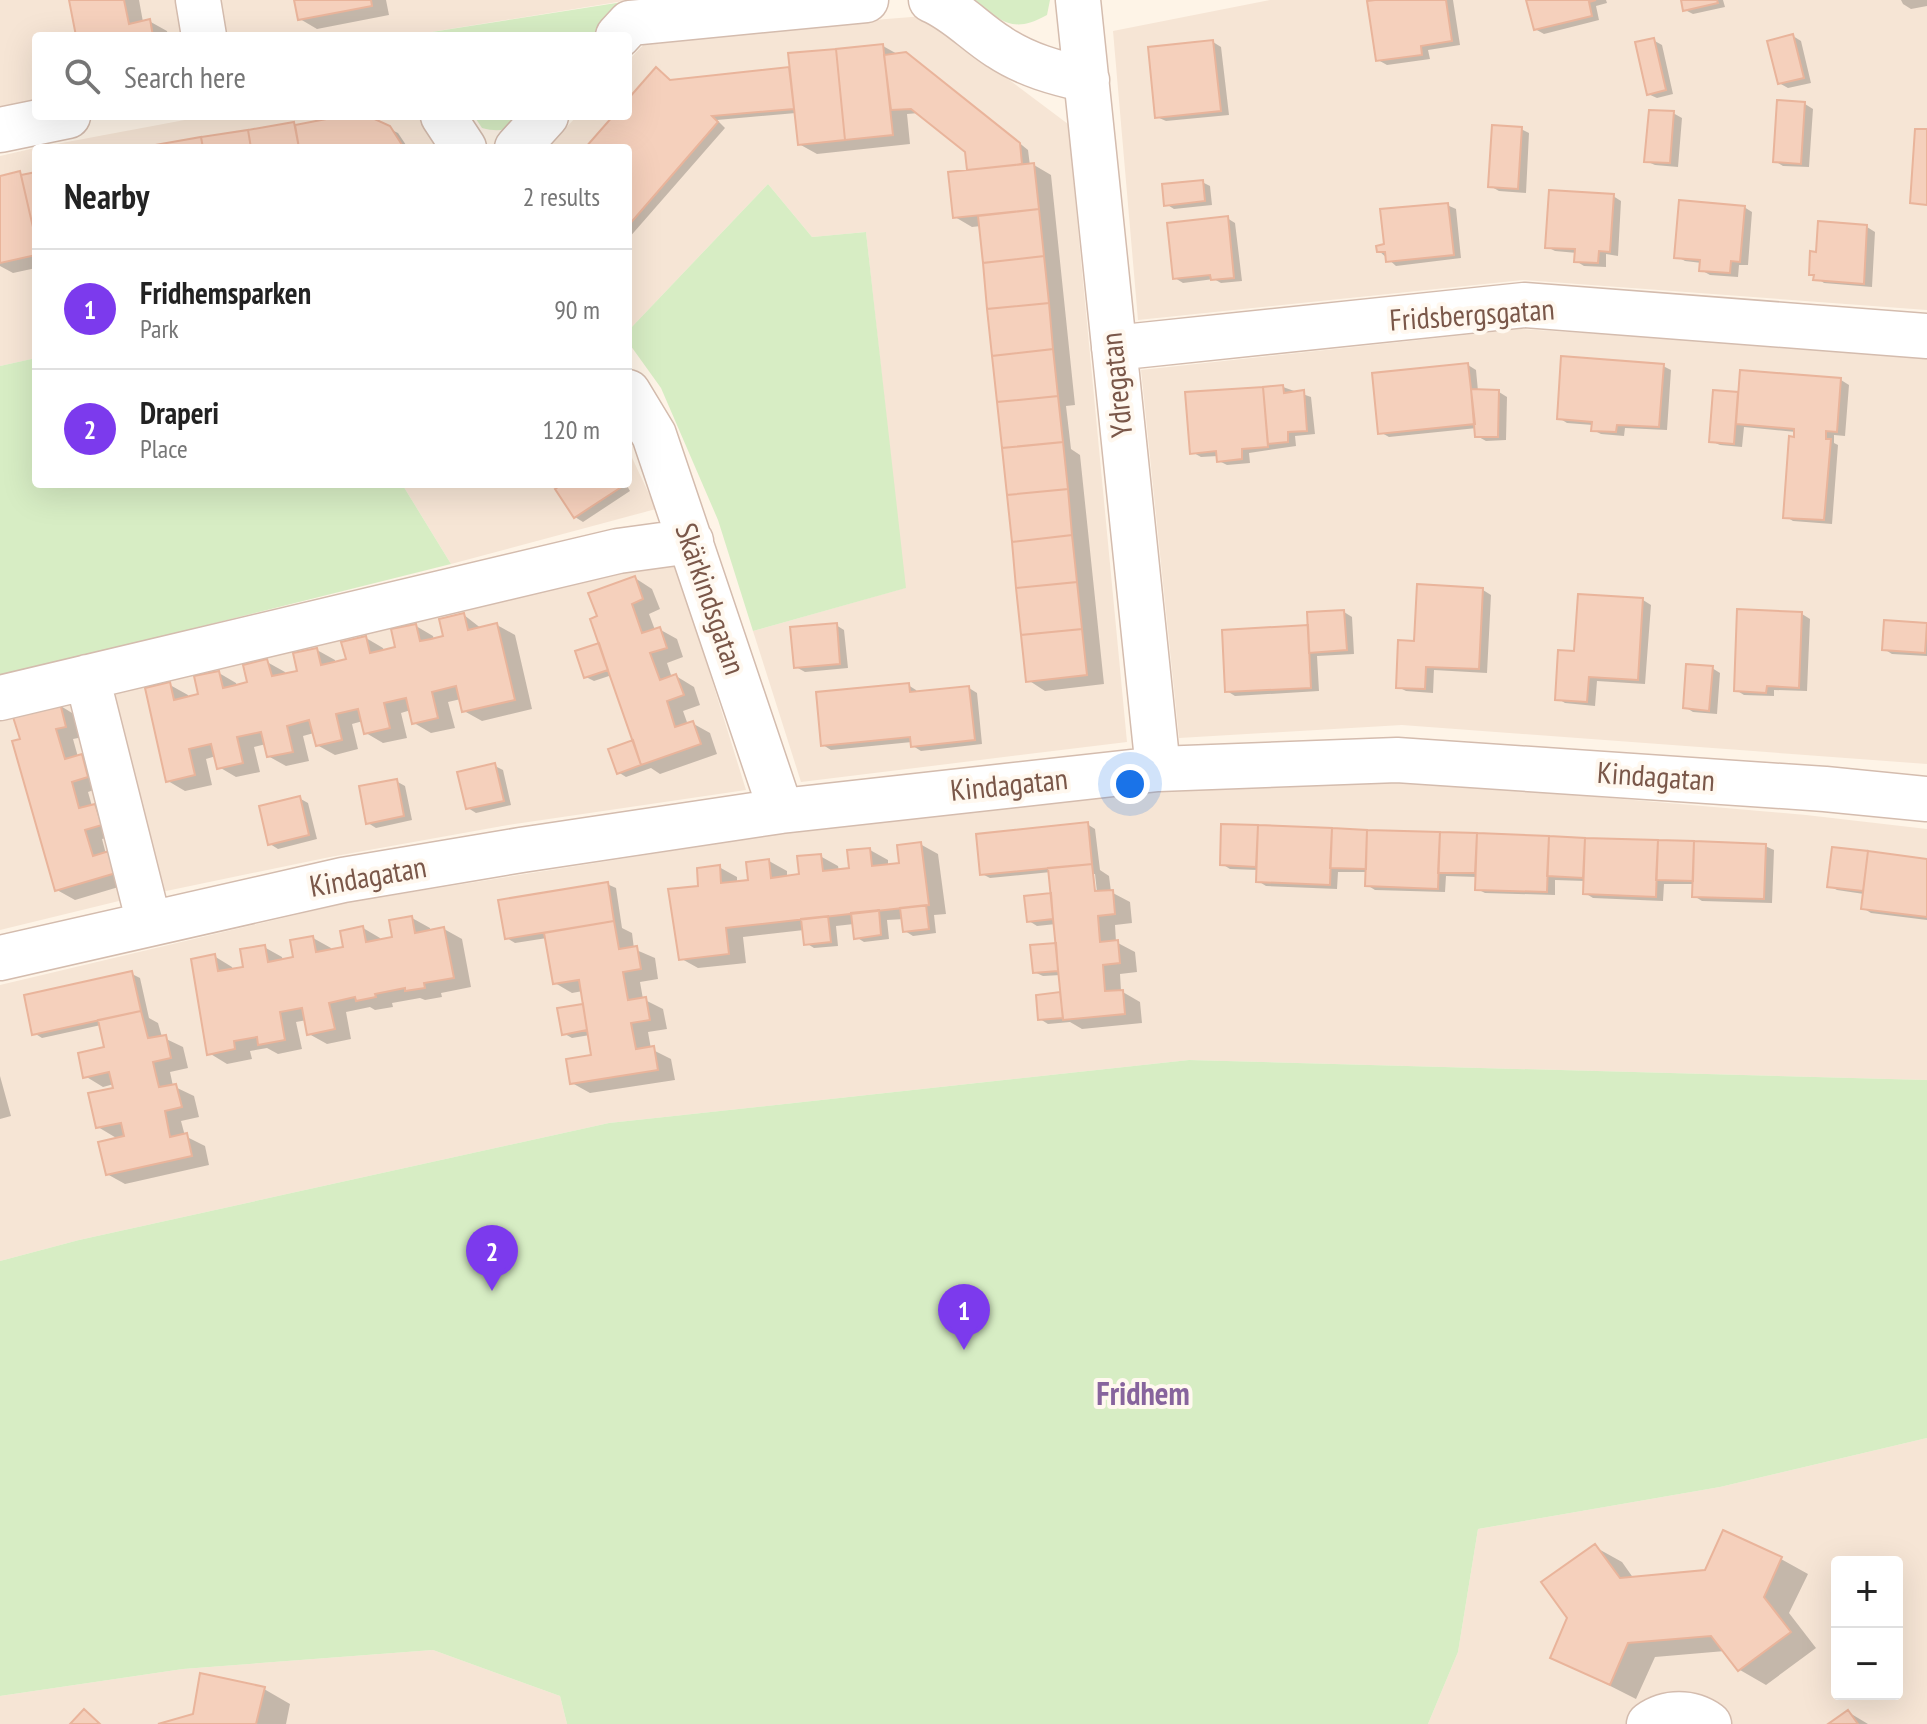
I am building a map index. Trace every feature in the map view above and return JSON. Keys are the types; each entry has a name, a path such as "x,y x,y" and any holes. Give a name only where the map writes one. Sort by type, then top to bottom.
{"street":[{"path":"198,0 203,32"},
{"path":"639,19 866,0"},
{"path":"931,0 946,6 998,47 1018,58 1050,72 1087,80"},
{"name":"Ydregatan","path":"1078,0 1158,769"},
{"path":"0,130 49,120"},
{"path":"446,120 461,144"},
{"path":"521,144 542,120"},
{"name":"Fridsbergsgatan","path":"1114,348 1524,305 1927,336"},
{"name":"Skärkindsgatan","path":"632,399 654,435 781,811"},
{"path":"0,698 618,551 691,541"},
{"path":"87,677 149,923"},
{"name":"Kindagatan","path":"0,958 343,880 781,811 1158,769 1397,760 1825,789 1927,799"},
{"path":"1649,1724 1672,1714 1688,1715 1709,1724"}],"shaded area":[{"path":"0,0 192,0 197,32 32,32 32,101 0,107"},
{"path":"212,0 630,0 431,32 219,32"},
{"path":"1270,0 1927,0 1927,310 1523,280 1138,320 1113,31"},
{"path":"924,16 1068,124 1127,742 801,782 753,631 905,588 866,232 812,237 768,184 632,327 632,144 551,144 573,120 632,120 632,57 650,38"},
{"path":"185,120 421,120 436,144 56,144"},
{"path":"32,149 32,359 0,366 0,156"},
{"path":"1521,329 1927,354 1927,764 1402,725 1179,738 1141,370"},
{"path":"632,458 656,509 451,564 404,488 632,488"},
{"path":"674,558 746,790 508,825 330,857 123,900 0,930 0,714"},
{"path":"1402,780 1806,815 1927,829 1927,1080 1189,1060 609,1123 79,1240 0,1261 0,985 350,902 790,832 1173,790"},
{"path":"1927,1438 1927,1724 1428,1724 1458,1652 1478,1529 1720,1487"},
{"path":"433,1650 560,1696 567,1724 0,1724 0,1696 183,1669"}],"green space":[{"path":"973,0 1050,0 1047,15 1035,21 1015,24 1000,19"},
{"path":"629,1 602,32 432,32"},
{"path":"477,120 520,120 505,129 482,128"},
{"path":"768,184 812,237 866,232 906,588 753,631 718,520 661,388 632,348 632,327"},
{"path":"32,359 32,488 404,488 451,564 0,677 0,366"},
{"path":"1189,1060 1927,1080 1927,1438 1720,1487 1478,1529 1458,1652 1428,1724 567,1724 560,1696 433,1650 183,1669 0,1696 0,1261 79,1240 609,1123"}],"building":[{"path":"69,0 124,0 129,24 150,19 152,32 75,32"},
{"path":"294,0 371,0 372,6 298,20"},
{"path":"1446,0 1452,41 1421,46 1422,55 1376,61 1367,1"},
{"path":"1526,0 1596,0 1589,2 1592,16 1534,30"},
{"path":"1681,0 1717,0 1718,3 1683,11"},
{"path":"1793,34 1804,78 1778,84 1767,41"},
{"path":"1654,38 1666,90 1647,95 1635,42"},
{"path":"1213,40 1221,111 1155,118 1148,47"},
{"path":"883,44 893,135 845,140 836,49"},
{"path":"836,49 845,140 798,145 788,53"},
{"path":"906,52 1020,143 1022,164 967,170 965,152 911,109 891,110 884,55"},
{"path":"656,67 670,80 789,67 794,109 712,116 718,122 632,221 632,144 588,144 610,120 632,120 632,94"},
{"path":"1777,100 1805,102 1801,164 1773,162"},
{"path":"1649,110 1674,111 1670,163 1644,162"},
{"path":"321,120 377,120 390,126 401,144 298,144 295,125"},
{"path":"294,122 298,144 250,144 248,130"},
{"path":"1492,125 1522,127 1518,189 1488,187"},
{"path":"1915,129 1927,129 1927,205 1910,203"},
{"path":"248,130 250,144 202,144 201,137"},
{"path":"201,137 202,144 161,144"},
{"path":"1034,163 1039,209 953,218 948,172"},
{"path":"20,171 32,223 32,256 0,263 0,176"},
{"path":"32,173 32,223 21,175"},
{"path":"1203,180 1205,201 1164,206 1162,184"},
{"path":"1549,190 1614,194 1610,252 1599,251 1598,263 1574,262 1575,249 1545,248"},
{"path":"1679,200 1745,206 1740,262 1731,261 1730,273 1699,271 1700,260 1674,258"},
{"path":"1448,203 1454,255 1386,262 1385,252 1377,252 1376,246 1384,244 1380,209"},
{"path":"1039,209 1044,256 983,263 978,216"},
{"path":"1228,216 1234,278 1211,280 1210,275 1173,279 1167,223"},
{"path":"1818,221 1867,225 1864,284 1813,280 1814,275 1809,275 1810,251 1816,252"},
{"path":"1044,256 1049,303 987,309 983,263"},
{"path":"1049,303 1053,349 992,356 987,309"},
{"path":"1053,349 1058,396 997,402 992,356"},
{"path":"1561,356 1664,364 1659,427 1617,425 1616,432 1591,431 1592,422 1557,419"},
{"path":"1468,363 1475,424 1378,434 1372,373"},
{"path":"1740,370 1841,378 1837,432 1826,431 1826,439 1831,439 1824,520 1783,518 1789,436 1794,437 1794,429 1736,424"},
{"path":"1283,385 1284,393 1304,390 1307,431 1288,432 1288,442 1268,444 1263,387"},
{"path":"1263,387 1268,447 1242,449 1242,459 1217,462 1216,451 1190,454 1185,392"},
{"path":"1471,389 1499,390 1498,437 1475,437"},
{"path":"1713,390 1738,392 1734,444 1709,442"},
{"path":"1058,396 1063,442 1002,448 997,402"},
{"path":"1063,442 1068,489 1007,495 1002,448"},
{"path":"557,488 620,488 574,518"},
{"path":"1068,489 1072,535 1012,542 1007,495"},
{"path":"1072,535 1077,582 1016,588 1012,542"},
{"path":"635,576 643,599 632,604 642,633 660,627 667,648 650,653 660,680 676,674 684,695 667,701 675,727 693,721 701,744 641,765 590,619 597,616 588,593"},
{"path":"1077,582 1082,629 1021,635 1016,588"},
{"path":"1417,584 1483,588 1479,669 1426,667 1425,689 1396,688 1398,640 1414,641"},
{"path":"1578,594 1643,598 1638,680 1589,677 1587,702 1555,700 1558,650 1574,651"},
{"path":"1737,609 1802,612 1799,688 1767,686 1766,693 1734,691"},
{"path":"1344,610 1347,650 1309,653 1307,612"},
{"path":"464,613 468,630 497,623 515,700 462,712 456,686 432,692 438,718 412,724 406,698 384,703 390,728 364,734 358,709 336,714 342,740 316,746 309,720 287,726 293,752 267,757 261,732 237,737 243,763 217,769 211,744 189,749 195,775 166,782 145,688 170,682 174,700 198,694 194,676 219,671 223,688 236,685 247,682 243,665 267,659 272,676 297,671 293,653 317,648 321,665 334,662 346,659 341,642 366,636 370,653 383,650 395,647 391,629 416,624 420,641 431,639 443,636 439,619"},
{"path":"1884,620 1927,623 1925,653 1882,650"},
{"path":"837,623 840,664 794,668 790,627"},
{"path":"1308,625 1311,688 1225,692 1222,630"},
{"path":"1082,629 1087,675 1026,682 1021,635"},
{"path":"599,643 608,670 584,678 575,651"},
{"path":"1686,664 1713,666 1709,711 1683,708"},
{"path":"909,683 910,692 969,686 975,740 911,747 910,737 821,746 816,692"},
{"path":"60,703 66,727 56,729 65,759 82,754 88,777 72,782 79,808 95,804 102,825 85,830 93,856 109,851 116,873 55,891 12,741 20,739 13,717"},
{"path":"633,740 641,765 617,774 608,749"},
{"path":"495,763 504,801 466,809 457,772"},
{"path":"397,779 404,816 366,824 359,786"},
{"path":"300,796 309,835 268,845 259,806"},
{"path":"1088,822 1092,864 980,875 976,834"},
{"path":"1221,824 1258,825 1256,867 1220,865"},
{"path":"1258,825 1332,828 1330,885 1256,882"},
{"path":"1332,828 1367,830 1366,869 1330,868"},
{"path":"1367,830 1440,832 1438,889 1365,886"},
{"path":"1440,832 1477,833 1475,873 1438,873"},
{"path":"1477,833 1549,836 1547,892 1475,890"},
{"path":"1549,836 1585,838 1583,878 1547,876"},
{"path":"1585,838 1658,840 1656,897 1583,894"},
{"path":"1658,840 1694,841 1693,881 1656,880"},
{"path":"1694,841 1766,844 1764,899 1692,897"},
{"path":"921,842 929,905 726,928 729,954 679,960 668,889 698,886 697,868 720,865 721,883 748,880 746,862 769,859 771,878 799,874 797,856 821,854 823,871 849,868 847,850 870,848 872,866 899,863 897,845"},
{"path":"1832,847 1868,851 1863,891 1827,887"},
{"path":"1868,851 1927,859 1927,917 1861,909"},
{"path":"1092,864 1095,891 1113,890 1115,914 1098,916 1100,942 1118,940 1120,963 1103,965 1105,991 1123,990 1125,1014 1063,1020 1048,868"},
{"path":"608,882 614,921 505,939 498,900"},
{"path":"1051,893 1053,919 1027,922 1024,896"},
{"path":"926,905 929,929 903,932 900,908"},
{"path":"879,910 881,935 854,939 851,913"},
{"path":"412,916 415,933 444,927 454,978 424,983 425,988 405,991 405,988 356,1001 355,997 329,1003 335,1029 307,1035 302,1008 280,1012 285,1040 258,1045 257,1037 234,1041 235,1049 207,1055 191,959 215,954 218,971 243,967 240,949 265,945 268,962 293,957 290,940 313,936 316,952 343,947 340,931 363,926 366,942 392,937 389,920"},
{"path":"828,916 831,942 804,945 801,919"},
{"path":"614,921 619,949 637,946 641,969 623,972 628,1000 646,997 650,1020 631,1023 636,1049 654,1046 658,1070 570,1084 566,1059 591,1055 579,980 553,984 544,933"},
{"path":"1056,943 1058,971 1033,973 1030,945"},
{"path":"132,971 141,1011 32,1035 24,995"},
{"path":"1060,992 1063,1018 1038,1020 1036,995"},
{"path":"583,1004 587,1030 562,1035 557,1008"},
{"path":"141,1011 148,1038 166,1035 171,1058 153,1062 159,1087 176,1084 182,1107 165,1111 170,1137 187,1133 192,1156 106,1175 98,1142 124,1136 121,1123 96,1128 88,1093 113,1088 109,1072 83,1078 78,1053 104,1047 98,1020"},
{"path":"1723,1530 1782,1557 1764,1597 1791,1632 1738,1671 1711,1636 1628,1643 1610,1685 1550,1658 1567,1618 1541,1582 1595,1544 1620,1578 1705,1570"},
{"path":"200,1673 265,1687 256,1724 158,1724 193,1714"},
{"path":"84,1709 100,1724 70,1724"},
{"path":"1848,1710 1858,1724 1828,1724"}],"place":[{"name":"Draperi","path":"492,1291"},
{"name":"Fridhemsparken","path":"964,1350"}],"district":[{"name":"Fridhem","path":"1143,1394"}]}
